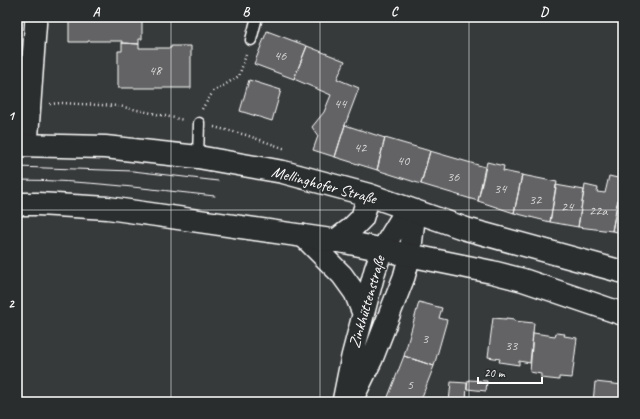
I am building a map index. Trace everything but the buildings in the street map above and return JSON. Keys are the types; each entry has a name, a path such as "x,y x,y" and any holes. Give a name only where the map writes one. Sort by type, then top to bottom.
{"main road":[{"name":"Mellinghofer Straße","path":"22,144 105,147 198,157 283,172 369,195 466,229 617,268"},
{"path":"335,240 351,229 362,218 369,195"},
{"path":"17,204 108,208 335,240 492,272 522,280 623,314"}],"street":[{"path":"22,144 36,17"},
{"name":"Zinkhüttenstraße","path":"343,402 352,356 375,270 382,250 411,210"},
{"name":"Zinkhüttenstraße","path":"351,402 372,359 404,277 410,255 411,210"},
{"path":"302,235 342,275 355,293 364,313"}],"lane":[{"path":"251,40 257,17"},
{"path":"198,157 199,123"}],"path":[{"path":"199,123 201,111 213,92 239,76 251,40"}],"tram line":[{"path":"17,167 133,171 218,181"},
{"path":"17,180 91,183 215,196"}]}
